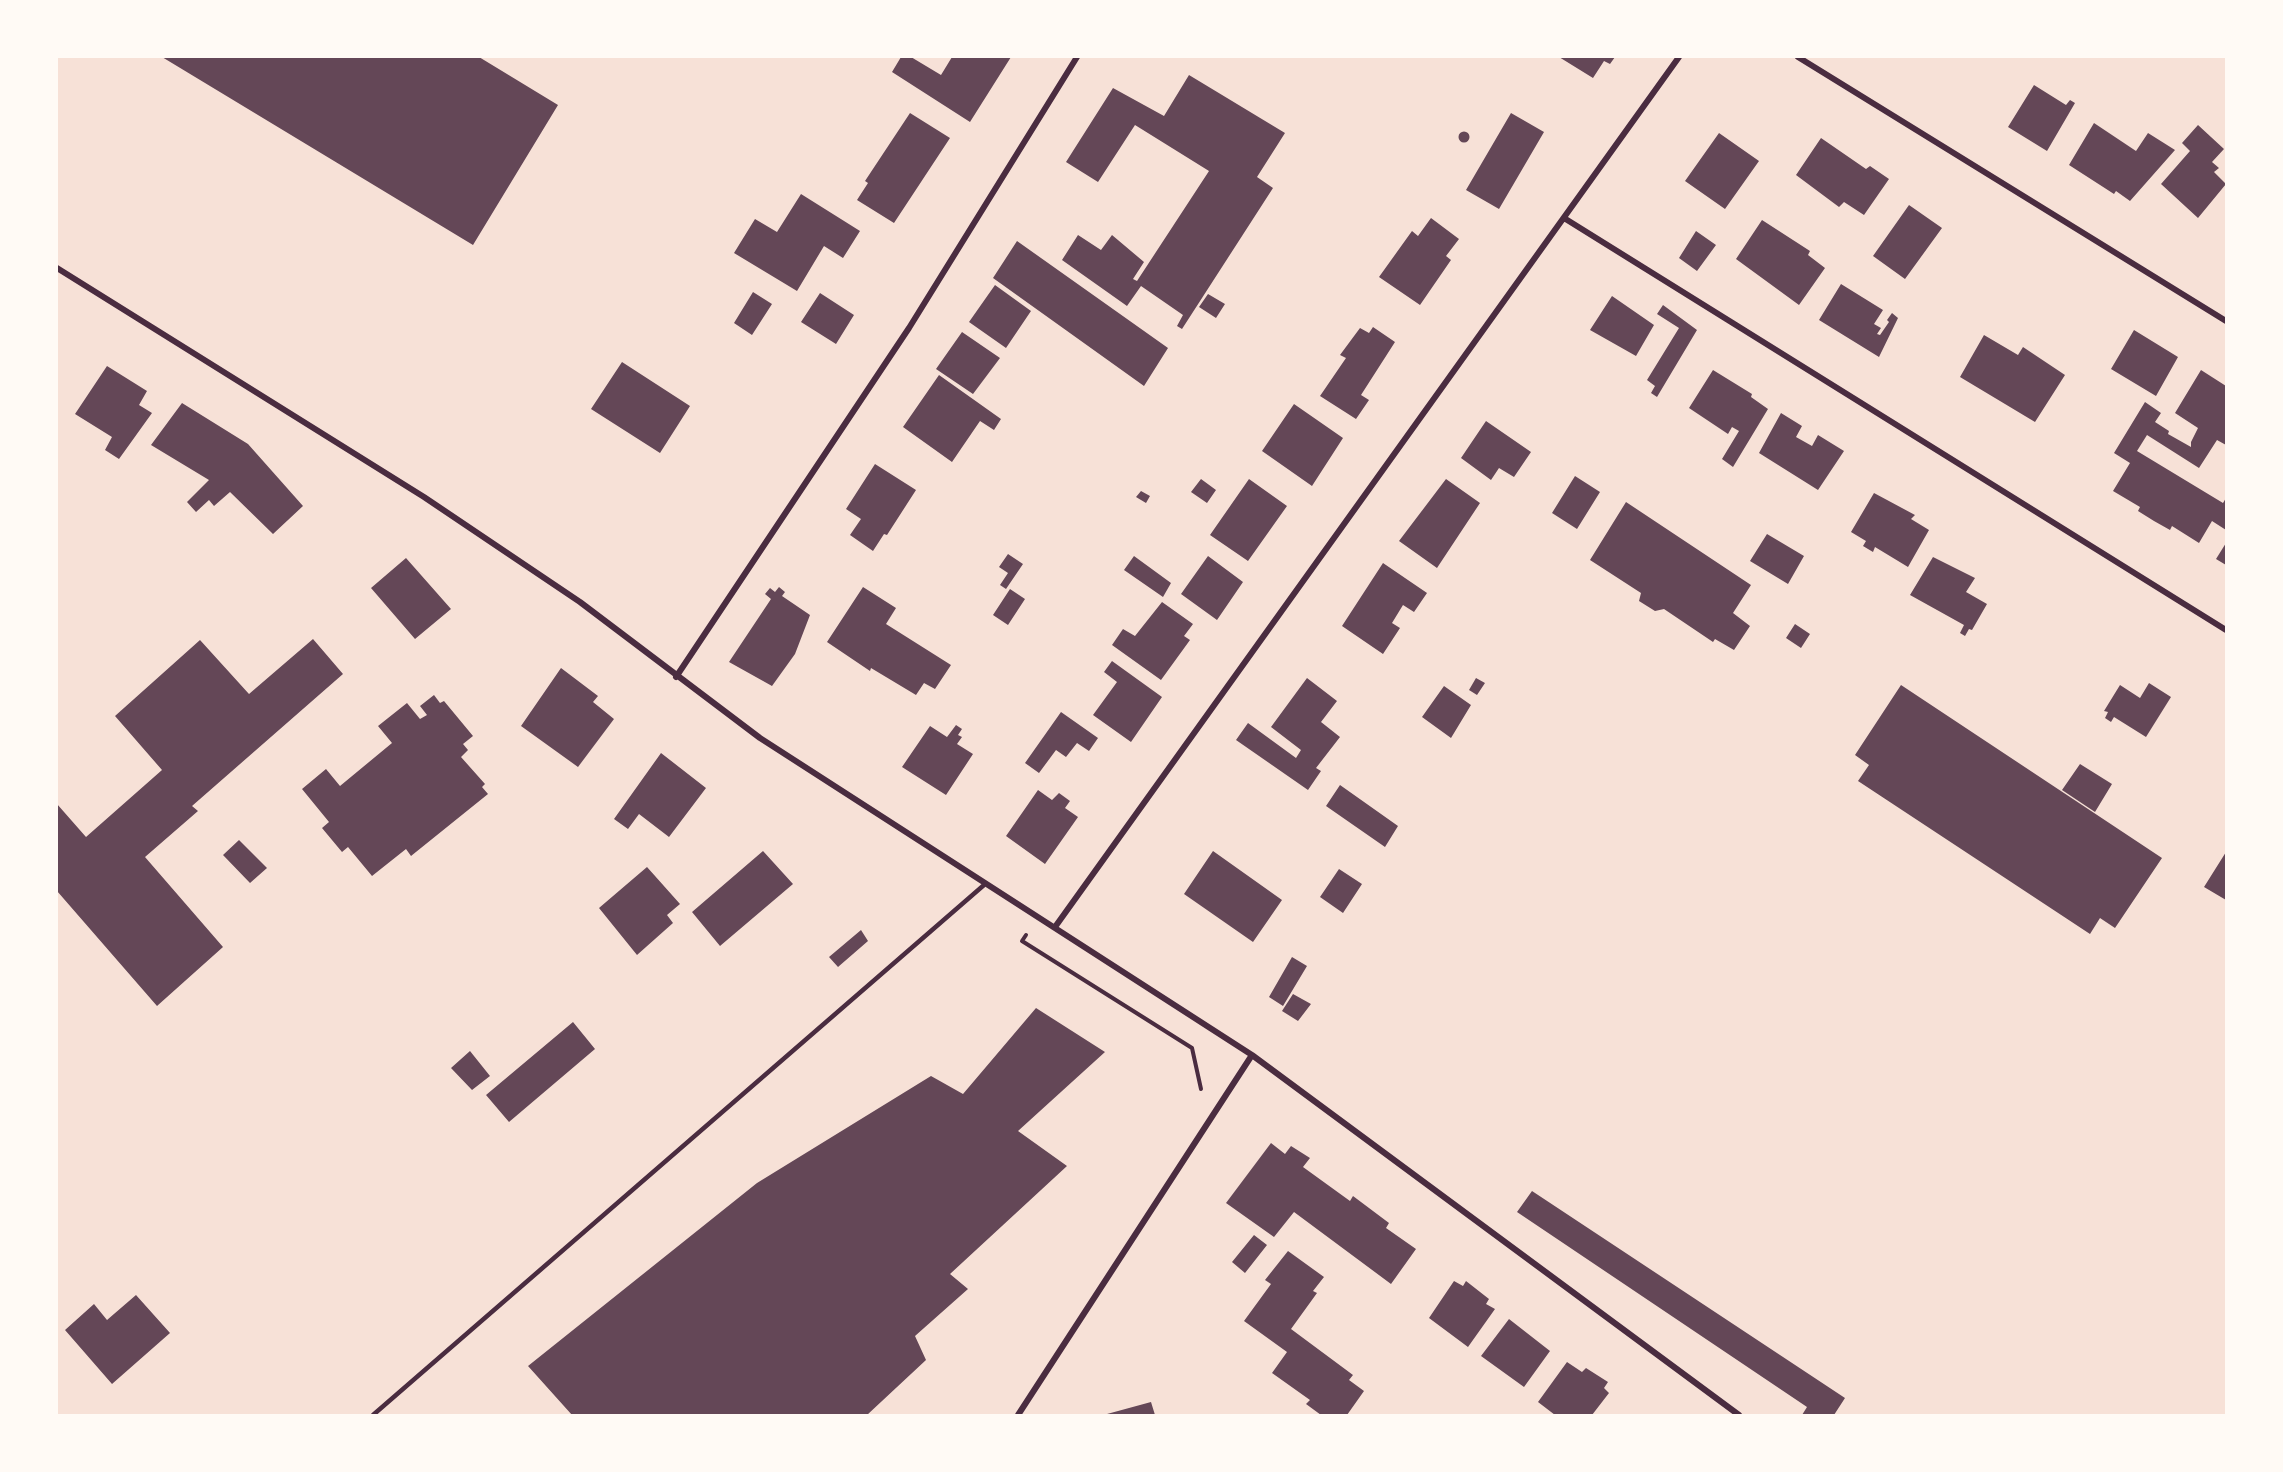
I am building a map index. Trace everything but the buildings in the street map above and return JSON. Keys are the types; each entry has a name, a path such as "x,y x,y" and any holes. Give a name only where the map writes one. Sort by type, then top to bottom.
{"street":[{"path":"676,677 909,328 1077,57"},
{"path":"1054,927 1679,57"},
{"path":"1798,57 2226,321"},
{"path":"1564,218 2226,630"},
{"path":"57,268 424,497 580,602 676,677 760,738 984,885 1054,927 1252,1055 1739,1415"},
{"path":"1018,1415 1252,1055"}],"lane":[{"path":"373,1415 984,885"}],"path":[{"path":"1038,917 1022,941 1192,1048 1202,1088 1195,1098"}]}
